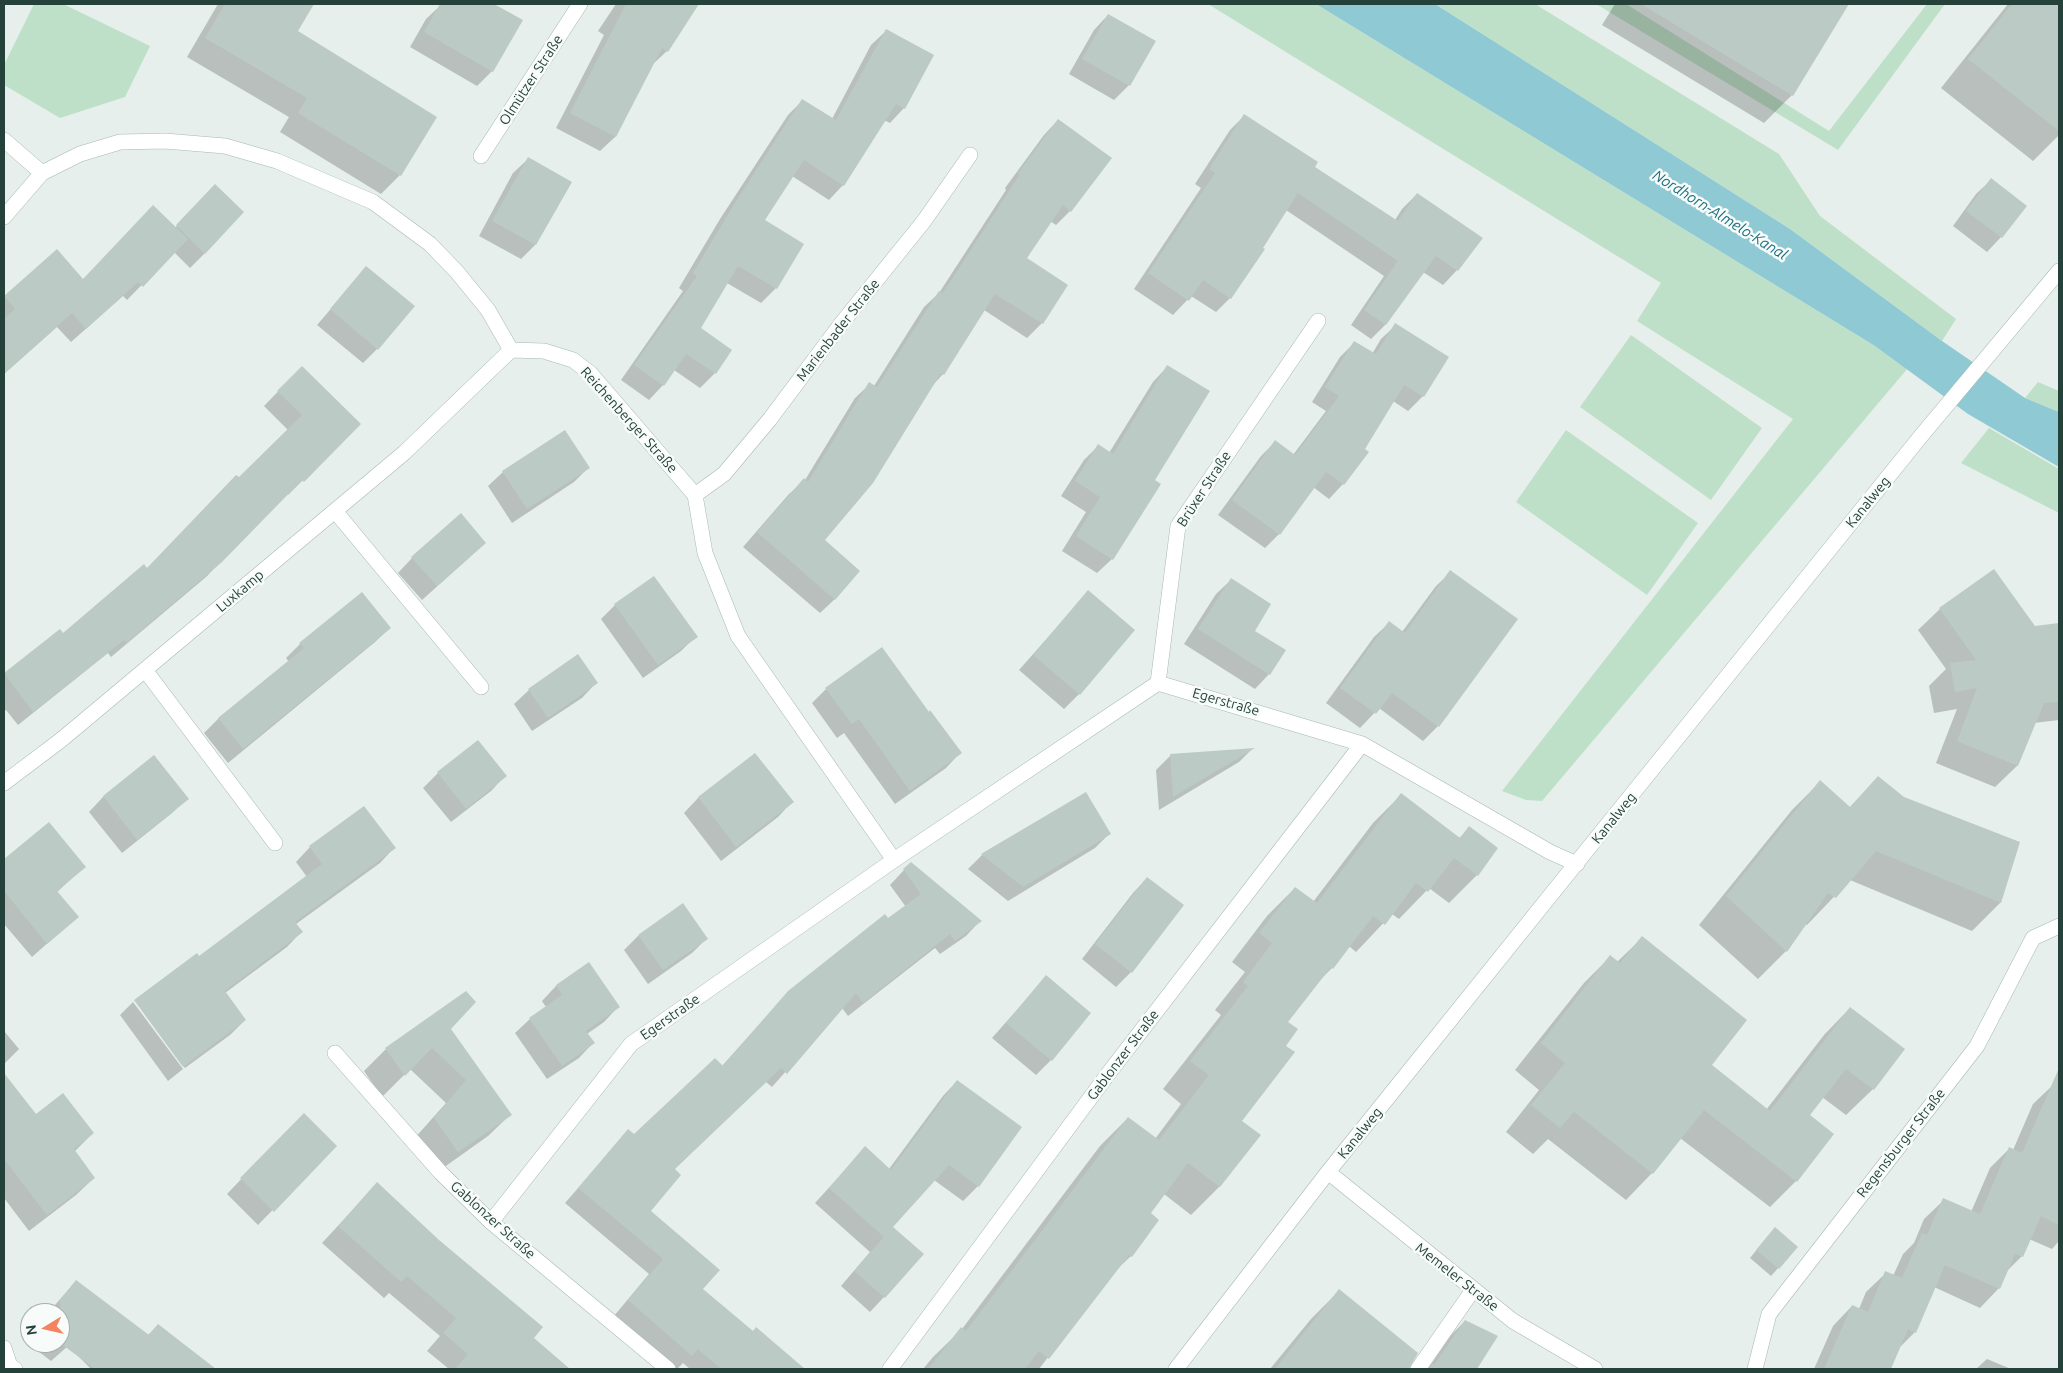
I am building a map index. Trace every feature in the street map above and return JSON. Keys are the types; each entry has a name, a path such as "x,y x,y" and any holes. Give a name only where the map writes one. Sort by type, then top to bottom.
{"street":[{"name":"Olmützer Straße","path":"482,156 580,4"},
{"path":"4,140 42,173"},
{"path":"4,216 42,173 80,154 120,142 165,141 225,146 277,161 373,202 430,244 457,272 488,310 511,350"},
{"name":"Marienbader Straße","path":"696,496 724,474 770,419 841,324 924,221 970,155"},
{"name":"Kanalweg","path":"1176,1369 1328,1172 1921,436 2059,271"},
{"name":"Brüxer Straße","path":"1158,682 1178,526 1318,320"},
{"name":"Reichenberger Straße","path":"511,350 544,351 559,355 573,360 590,373 696,496"},
{"name":"Luxkamp","path":"4,783 61,740 404,453 511,350"},
{"path":"696,496 705,553 738,636 894,860"},
{"path":"335,511 481,687"},
{"path":"145,670 275,843"},
{"name":"Egerstraße","path":"491,1222 631,1044 894,860 1158,682 1362,744 1550,852 1577,864"},
{"name":"Gablonzer Straße","path":"890,1369 1108,1074 1362,744"},
{"name":"Regensburger Straße","path":"1755,1369 1769,1314 1977,1046 2033,938 2059,926"},
{"name":"Gablonzer Straße","path":"335,1053 441,1173 491,1222 668,1369"},
{"name":"Memeler Straße","path":"1328,1172 1513,1321 1595,1369"},
{"path":"1418,1369 1473,1290"},
{"path":"4,1348 10,1366 15,1369"}],"green space":[{"path":"34,4 63,4 150,46 125,97 60,118 4,85 4,65"},
{"path":"1208,4 1316,4 1908,368 1542,801 1526,800 1502,791 1793,419 1637,321 1661,283"},
{"path":"1435,4 1535,4 1779,154 1820,216 1956,319 1942,341 1790,229"},
{"path":"1596,4 1626,4 1829,131 1927,4 1945,4 1838,150"},
{"path":"1631,335 1762,428 1711,500 1580,407"},
{"path":"2038,382 2059,391 2059,412 2025,398"},
{"path":"1989,428 2059,469 2059,513 1961,463"},
{"path":"1566,430 1698,523 1647,595 1516,502"}],"water":[{"name":"Nordhorn-Almelo-Kanal","path":"1316,4 1435,4 1790,229 1942,341 2025,398 2059,412 2059,467 1968,414 1875,346"}],"building":[{"path":"225,4 314,4 298,31 437,117 401,176 298,113 307,98 205,38"},
{"path":"440,4 494,4 523,20 493,72 424,32"},
{"path":"626,4 699,4 668,52 662,48 616,137 570,113"},
{"path":"1641,4 1849,4 1793,96"},
{"path":"2012,4 2059,4 2059,131 1968,59"},
{"path":"1108,14 1156,41 1130,86 1082,59"},
{"path":"886,29 934,55 905,109 896,104 844,186 804,160 765,220 804,244 777,289 738,266 701,328 732,350 716,374 686,354 664,386 634,365 697,276 693,273 735,203 802,99 836,120"},
{"path":"1244,114 1318,162 1315,167 1398,221 1417,193 1483,238 1458,271 1436,256 1386,325 1364,310 1398,261 1298,193 1263,248 1265,249 1231,299 1203,280 1189,301 1148,273 1215,173 1209,169"},
{"path":"1058,119 1112,158 1071,212 1063,205 1027,258 1068,285 1043,324 995,294 944,375 941,373 873,483 825,540 860,571 835,600 757,532 804,478 808,482 869,382 877,387 939,291 943,293 1020,174 1018,173"},
{"path":"528,157 572,182 536,245 492,221"},
{"path":"1991,178 2027,206 2002,238 1966,211"},
{"path":"215,184 244,212 205,254 176,225"},
{"path":"153,205 188,239 143,287 138,282 86,329 72,313 4,374 4,319 15,309 4,296 57,249 83,279"},
{"path":"366,266 415,306 378,350 330,309"},
{"path":"1395,323 1449,357 1424,397 1404,385 1365,449 1369,452 1344,485 1326,472 1280,535 1232,500 1275,440 1295,455 1339,396 1325,387 1354,341 1376,354"},
{"path":"1167,365 1210,391 1155,480 1161,484 1113,560 1076,536 1100,497 1075,481 1098,444 1113,454"},
{"path":"302,366 361,424 304,482 302,480 222,562 126,643 124,640 33,712 4,673 60,629 63,633 144,564 147,568 236,475 239,477 302,415 277,391"},
{"path":"565,430 590,468 527,509 502,471"},
{"path":"461,513 486,543 437,586 411,557"},
{"path":"1994,569 2035,626 2059,623 2059,702 2044,703 2018,766 1957,741 1977,688 1955,692 1950,663 1976,660 1939,608"},
{"path":"1450,570 1518,619 1439,727 1392,693 1376,714 1340,688 1389,621 1405,633"},
{"path":"654,576 698,637 658,665 614,604"},
{"path":"1231,578 1271,604 1255,631 1286,650 1270,675 1198,629"},
{"path":"1088,590 1135,630 1080,695 1033,655"},
{"path":"362,592 391,628 243,749 218,718 304,648 299,643"},
{"path":"882,647 929,712 930,710 962,753 910,791 859,719 852,724 825,688"},
{"path":"578,654 598,683 548,718 528,689"},
{"path":"478,740 507,776 466,809 437,772"},
{"path":"1255,748 1173,797 1170,754"},
{"path":"755,753 794,802 736,847 698,797"},
{"path":"154,755 189,799 137,840 103,796"},
{"path":"1878,776 1904,797 2020,842 2001,903 1876,851 1836,898 1828,893 1787,952 1726,896 1820,780 1850,807"},
{"path":"1086,792 1111,834 1023,887 981,854"},
{"path":"1401,793 1460,838 1469,826 1498,848 1478,876 1454,858 1428,892 1416,883 1385,925 1373,916 1333,969 1331,967 1288,1022 1298,1029 1286,1046 1295,1052 1242,1121 1261,1135 1220,1187 1188,1163 1151,1213 1159,1220 1132,1257 1129,1255 1049,1359 1039,1351 1025,1369 928,1369 961,1327 966,1331 1128,1117 1159,1140 1209,1075 1190,1061 1248,986 1243,982 1272,943 1259,933 1295,887 1317,903"},
{"path":"364,806 396,848 295,922 303,932 225,991 246,1020 183,1067 134,1000 197,953 199,956 322,864 309,846"},
{"path":"49,822 86,867 57,891 79,917 47,944 4,891 4,859"},
{"path":"911,862 982,921 955,941 950,934 863,1003 856,993 787,1074 781,1068 675,1169 681,1175 651,1211 720,1270 703,1289 753,1331 756,1327 805,1369 721,1369 698,1349 692,1356 628,1300 663,1259 578,1188 628,1129 634,1134 715,1058 723,1066 788,991 885,914 888,918 921,894 903,869"},
{"path":"1147,877 1184,905 1132,973 1095,944"},
{"path":"683,903 708,939 663,970 638,935"},
{"path":"1642,936 1747,1020 1712,1065 1770,1111 1850,1007 1905,1049 1874,1090 1846,1069 1810,1115 1834,1134 1797,1182 1704,1110 1653,1174 1574,1112 1560,1128 1531,1105 1565,1063 1541,1043 1610,955 1620,963"},
{"path":"589,962 620,1007 586,1031 595,1043 562,1066 529,1018 562,995 556,985"},
{"path":"1046,975 1091,1013 1052,1061 1006,1023"},
{"path":"466,991 476,1002 451,1029 512,1115 458,1152 434,1118 466,1080 432,1048 405,1076 385,1048"},
{"path":"2059,1068 2059,1225 2041,1216 2023,1257 2015,1254 2000,1289 1945,1265 1916,1333 1908,1329 1891,1369 1824,1369 1852,1305 1868,1312 1885,1271 1902,1278 1922,1233 1927,1235 1943,1198 1980,1214 2009,1147 2022,1153"},
{"path":"4,1073 36,1114 63,1093 94,1133 74,1149 95,1178 47,1215 4,1159"},
{"path":"957,1080 1022,1127 979,1187 949,1165 893,1227 924,1254 885,1298 854,1271 884,1237 829,1188 865,1146 891,1170"},
{"path":"304,1113 337,1146 274,1212 240,1178"},
{"path":"377,1182 439,1240 543,1327 534,1338 570,1369 455,1369 468,1354 443,1333 456,1318 407,1276 401,1282 338,1226"},
{"path":"1775,1227 1798,1247 1779,1269 1756,1250"},
{"path":"76,1280 149,1335 158,1324 216,1369 95,1369 70,1350 70,1303 60,1303 60,1300"},
{"path":"1339,1289 1418,1353 1409,1369 1275,1369"},
{"path":"1465,1320 1498,1336 1477,1369 1429,1369 1434,1365"}]}
